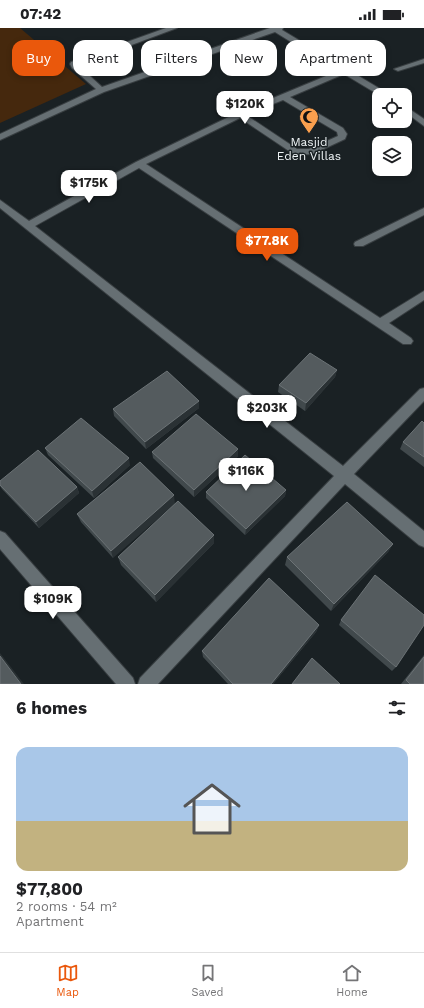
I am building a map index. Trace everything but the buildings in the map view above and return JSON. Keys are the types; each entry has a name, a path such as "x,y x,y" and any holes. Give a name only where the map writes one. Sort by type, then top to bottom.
{"street":[{"path":"101,90 74,64 173,28"},
{"path":"0,137 101,90 276,28 295,40"},
{"path":"398,68 424,61"},
{"path":"29,225 139,164 240,116 332,76"},
{"path":"352,76 372,88"},
{"path":"240,116 295,152 310,152 342,138 343,134 340,130 284,97"},
{"path":"412,114 424,123"},
{"path":"139,164 407,341"},
{"path":"0,203 424,540"},
{"path":"359,244 424,212"},
{"path":"381,323 424,295"},
{"path":"146,684 344,475 424,393"},
{"path":"0,538 127,684"}],"shaded area":[{"path":"0,28 20,28 34,40 12,40 12,76 65,76 65,66 73,73 73,76 77,76 86,84 0,123"}],"place":[{"name":"Masjid Eden Villas","path":"309,134"}]}
